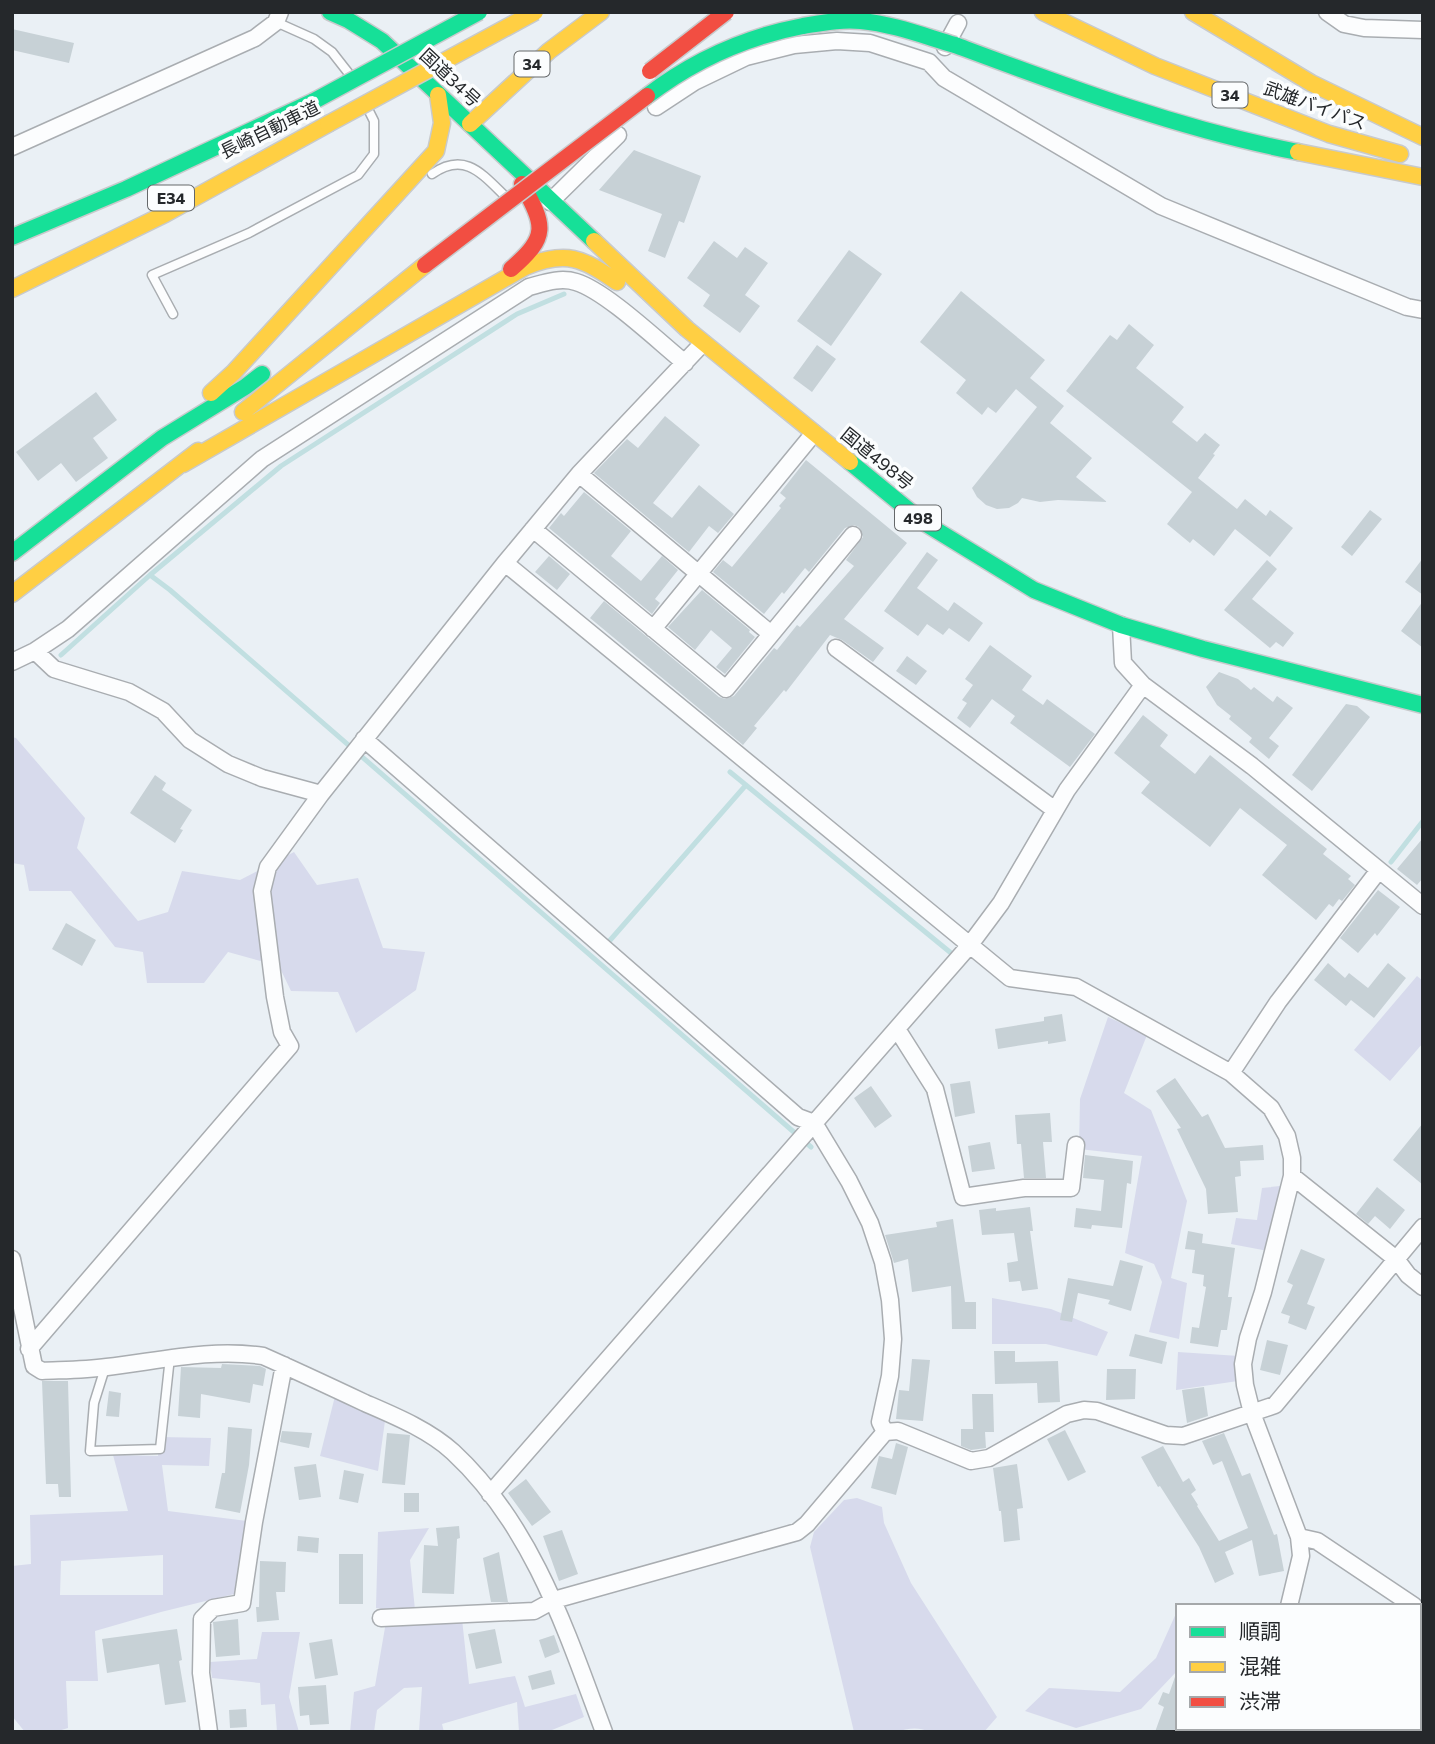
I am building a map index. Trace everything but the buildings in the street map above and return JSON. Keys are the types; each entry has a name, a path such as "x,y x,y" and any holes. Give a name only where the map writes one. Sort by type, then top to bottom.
{"highway":[{"name":"国道34号","path":"330,12 348,19 382,41 470,124 535,61 565,36 601,12"},
{"name":"長崎自動車道","path":"12,237 191,160 314,100 479,12"},
{"name":"長崎自動車道","path":"73,241 192,189 328,124 535,12"},
{"path":"641,78 726,12"},
{"name":"武雄バイパス","path":"1043,12 1155,66 1329,134 1409,157"},
{"path":"1194,12 1311,83 1423,137"},
{"path":"320,329 421,260 666,82 705,58 767,33 830,21 860,21 891,26 956,45 1105,101 1236,140 1423,177"},
{"path":"436,151 443,126 438,95"},
{"path":"12,289 165,214 328,124"},
{"name":"国道498号","path":"470,124 703,343 923,522 1034,590 1121,625 1202,649 1423,705"},
{"path":"12,553 162,438 233,372 436,151 461,139 492,145"},
{"path":"12,594 183,464 546,153"},
{"path":"490,286 523,259 537,244 541,233 536,210 509,162"},
{"path":"183,464 538,260 572,257 589,263 687,329"},
{"path":"162,438 245,387 277,362"}],"street":[{"path":"1327,12 1344,24 1364,28 1423,30"},
{"path":"12,148 255,38 278,17"},
{"path":"929,62 936,60 941,54 958,23"},
{"path":"550,202 595,155 633,122 694,82 746,57 794,45 837,41 870,43 929,62 944,78 1161,205 1407,307 1423,310"},
{"path":"12,662 35,652 68,629 262,459 529,287 554,280 576,282 601,294 685,363"},
{"path":"29,1349 290,1046 282,1032 275,998 262,891 268,867 364,739 533,529 579,474 703,343"},
{"path":"653,629 814,433"},
{"path":"579,474 771,634"},
{"path":"533,529 726,689 853,535"},
{"path":"505,563 1010,978 1076,987 1231,1073 1271,1108 1287,1136 1292,1158 1292,1176 1264,1292 1248,1338 1243,1364 1252,1413 1299,1537 1301,1556 1289,1604"},
{"path":"1121,625 1123,663 1143,685 1252,766 1423,906"},
{"path":"836,648 1055,810"},
{"path":"35,652 54,669 129,692 163,711 190,740 228,764 262,778 321,794"},
{"path":"490,1494 970,946 1001,903 1067,790 1143,685"},
{"path":"364,739 798,1117 804,1134 849,1181 865,1212 883,1262 890,1300 890,1376 880,1422 885,1432"},
{"path":"1231,1073 1278,1002 1379,870"},
{"path":"897,1029 935,1089 964,1197 1024,1188 1071,1188 1076,1145"},
{"path":"1292,1176 1396,1259 1408,1275 1423,1287"},
{"path":"381,1618 534,1611 554,1600 797,1532 850,1476 885,1432 898,1431 971,1461 989,1458 1067,1414 1084,1410 1097,1411 1166,1435 1183,1436 1275,1405 1423,1227"},
{"path":"12,1259 29,1349 34,1366 42,1371 104,1368 170,1357 241,1352 263,1356 412,1424 452,1452 490,1494 523,1540 554,1600 604,1732"},
{"path":"209,1732 201,1673 202,1619 213,1608 242,1603 254,1522 284,1365"},
{"path":"1299,1537 1317,1541 1411,1604"}],"lane":[{"path":"278,17 332,52 358,89"},
{"path":"173,314 152,275 249,233 358,175 374,155 374,121 363,99"},
{"path":"427,178 448,165 463,164 477,170 520,211"},
{"path":"389,205 417,184"},
{"path":"523,259 528,239"},
{"path":"104,1368 94,1403 90,1451 160,1449 170,1357"}],"shaded area":[{"path":"12,737 16,738 85,818 77,848 138,921 168,912 182,871 240,880 294,852 317,885 358,878 383,948 425,952 416,990 356,1033 338,992 291,991 279,966 228,952 204,983 147,983 143,952 115,947 71,891 29,891 24,865 12,863"},
{"path":"1417,976 1423,981 1423,1043 1390,1081 1354,1050"},
{"path":"1108,1017 1147,1035 1124,1093 1151,1110 1187,1201 1171,1278 1187,1283 1179,1339 1149,1332 1162,1282 1154,1264 1125,1253 1142,1156 1079,1149 1080,1099"},
{"path":"1280,1186 1268,1251 1231,1244 1236,1218 1257,1220 1262,1188"},
{"path":"992,1298 1051,1309 1108,1332 1097,1356 1046,1344 992,1344"},
{"path":"1178,1352 1239,1356 1238,1381 1176,1390"},
{"path":"335,1396 385,1421 378,1471 320,1456"},
{"path":"160,1437 211,1438 209,1466 162,1465 168,1511 247,1521 234,1594 95,1631 98,1681 66,1681 68,1728 55,1732 25,1732 12,1716 12,1566 31,1564 30,1515 128,1511 113,1455 158,1456","holes":["163,1555 163,1595 60,1595 61,1561"]},
{"path":"857,1498 882,1507 884,1523 911,1583 997,1717 984,1732 929,1732 908,1729 890,1733 854,1732 810,1547 814,1532 844,1500"},
{"path":"429,1528 410,1560 416,1620 462,1619 469,1684 515,1676 525,1707 576,1694 584,1717 547,1732 519,1732 517,1702 442,1724 444,1732 419,1732 422,1687 404,1688 377,1710 374,1732 350,1732 354,1692 375,1686 388,1610 376,1608 378,1532"},
{"path":"1176,1613 1176,1672 1141,1709 1076,1728 1025,1711 1049,1688 1120,1692 1156,1658"},
{"path":"262,1632 300,1632 289,1697 299,1732 277,1732 275,1704 261,1705 260,1683 212,1678 210,1662 257,1659"}],"waterway":[{"path":"61,655 150,575 281,466 517,314 564,294"},
{"path":"150,575 811,1147"},
{"path":"730,772 951,953"},
{"path":"605,946 746,785"},
{"path":"1391,862 1423,821"}],"traffic: fast":[{"path":"330,12 382,41 594,241"},
{"path":"314,101 479,12"},
{"path":"647,96 683,71 741,43 803,26 861,21 897,28 955,45"},
{"path":"955,45 1167,119 1298,152"},
{"path":"12,237 126,189 314,101"},
{"path":"12,553 162,438 262,374"},
{"path":"850,462 923,522 1034,590 1121,625 1203,649 1423,705"}],"traffic: slow":[{"path":"328,124 535,12"},
{"path":"470,124 549,51 601,12"},
{"path":"1043,12 1155,66 1329,134 1400,154"},
{"path":"1193,12 1311,83 1423,137"},
{"path":"211,393 234,372 436,151 442,123 438,95"},
{"path":"12,289 165,214 328,124"},
{"path":"1298,152 1423,177"},
{"path":"594,241 687,329 850,462"},
{"path":"183,464 525,267 552,259 574,259 594,267 617,282"},
{"path":"243,412 425,265"},
{"path":"12,594 198,451"}],"traffic: jam":[{"path":"650,71 726,12"},
{"path":"425,265 647,96"},
{"path":"511,269 532,248 539,230 535,210 522,184"}]}
